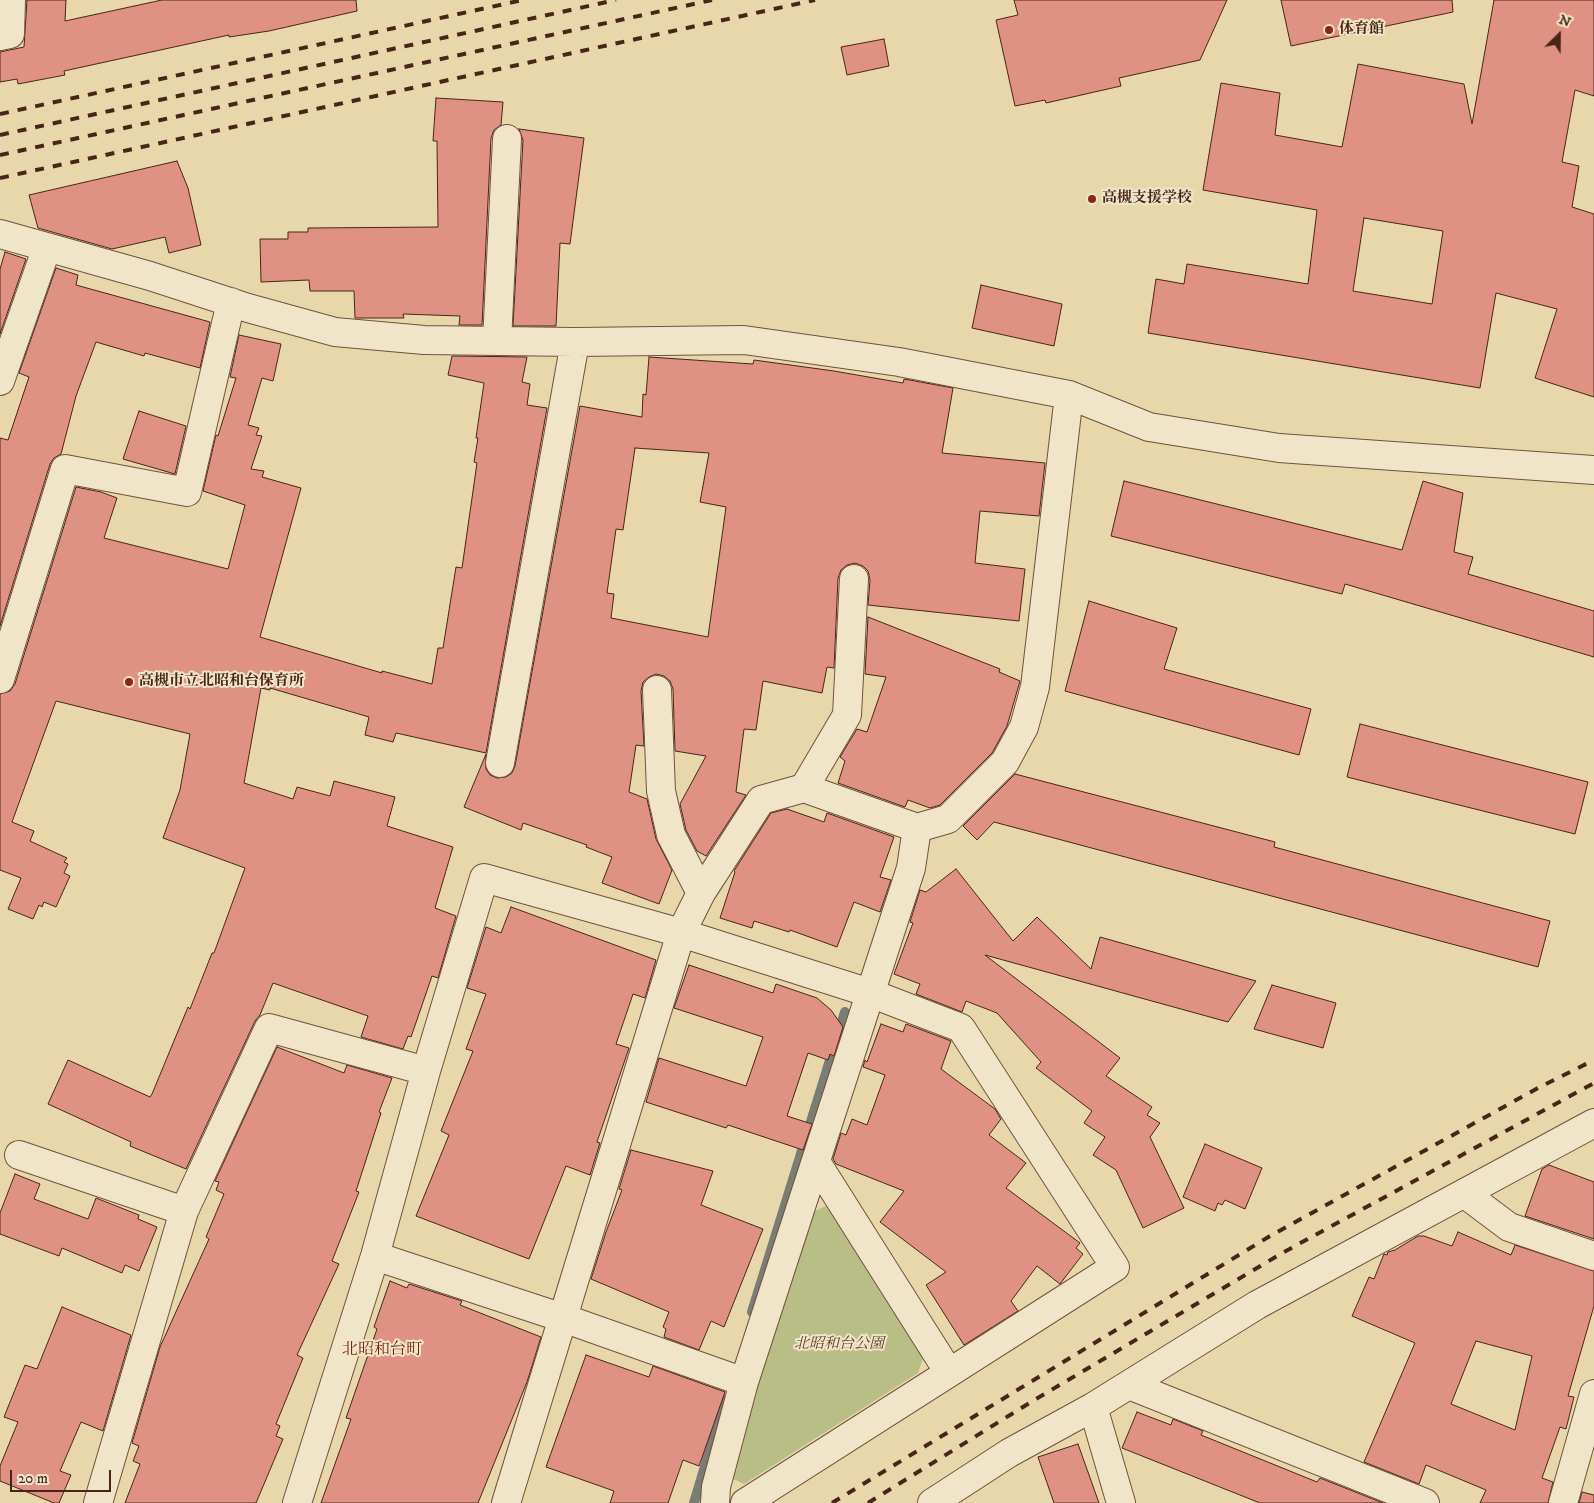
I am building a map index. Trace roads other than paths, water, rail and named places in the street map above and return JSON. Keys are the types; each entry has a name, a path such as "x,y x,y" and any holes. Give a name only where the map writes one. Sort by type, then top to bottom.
{"street":[{"path":"0,36 10,34 10,0"},
{"path":"497,341 508,139"},
{"path":"0,234 150,276 335,332 424,340 575,342 744,340 898,362 1069,395 1149,427 1279,448 1594,470"},
{"path":"0,381 47,247"},
{"path":"0,680 65,469 187,492 231,302"},
{"path":"500,763 575,342"},
{"path":"506,1503 681,932 701,893 761,800 804,788 917,828 948,819 1005,762 1024,727 1035,687 1069,395"},
{"path":"804,788 847,715 854,579"},
{"path":"657,690 663,800 671,835 701,893"},
{"path":"715,1503 716,1487 744,1382 911,868 917,828"},
{"path":"297,1503 375,1256 426,1071 484,878 681,932 870,993 961,1028 1115,1267 948,1371 745,1503"},
{"path":"98,1503 184,1211 269,1028 426,1071"},
{"path":"932,1503 1010,1453 1093,1407 1257,1305 1594,1123"},
{"path":"19,1155 184,1211"},
{"path":"816,1162 948,1371"},
{"path":"1465,1194 1509,1227 1594,1256"},
{"path":"375,1256 563,1318 744,1382"},
{"path":"1129,1385 1425,1503"},
{"path":"1563,1503 1594,1394"},
{"path":"1093,1407 1121,1503"}],"waterway":[{"path":"752,1312 845,1012"},
{"path":"694,1503 725,1400"}],"railway":[{"path":"0,114 523,0"},
{"path":"0,135 616,0"},
{"path":"0,155 712,0"},
{"path":"0,178 815,0"},
{"path":"832,1503 1270,1236 1538,1088 1594,1060"},
{"path":"868,1503 1031,1402 1284,1252 1594,1083"}],"place":[{"name":"体育館","path":"1329,30"},
{"name":"高槻支援学校","path":"1092,199"},
{"name":"高槻市立北昭和台保育所","path":"129,682"}],"district":[{"name":"北昭和台町","path":"382,1351"}],"park label":[{"name":"北昭和台公園","path":"839,1345"}]}
